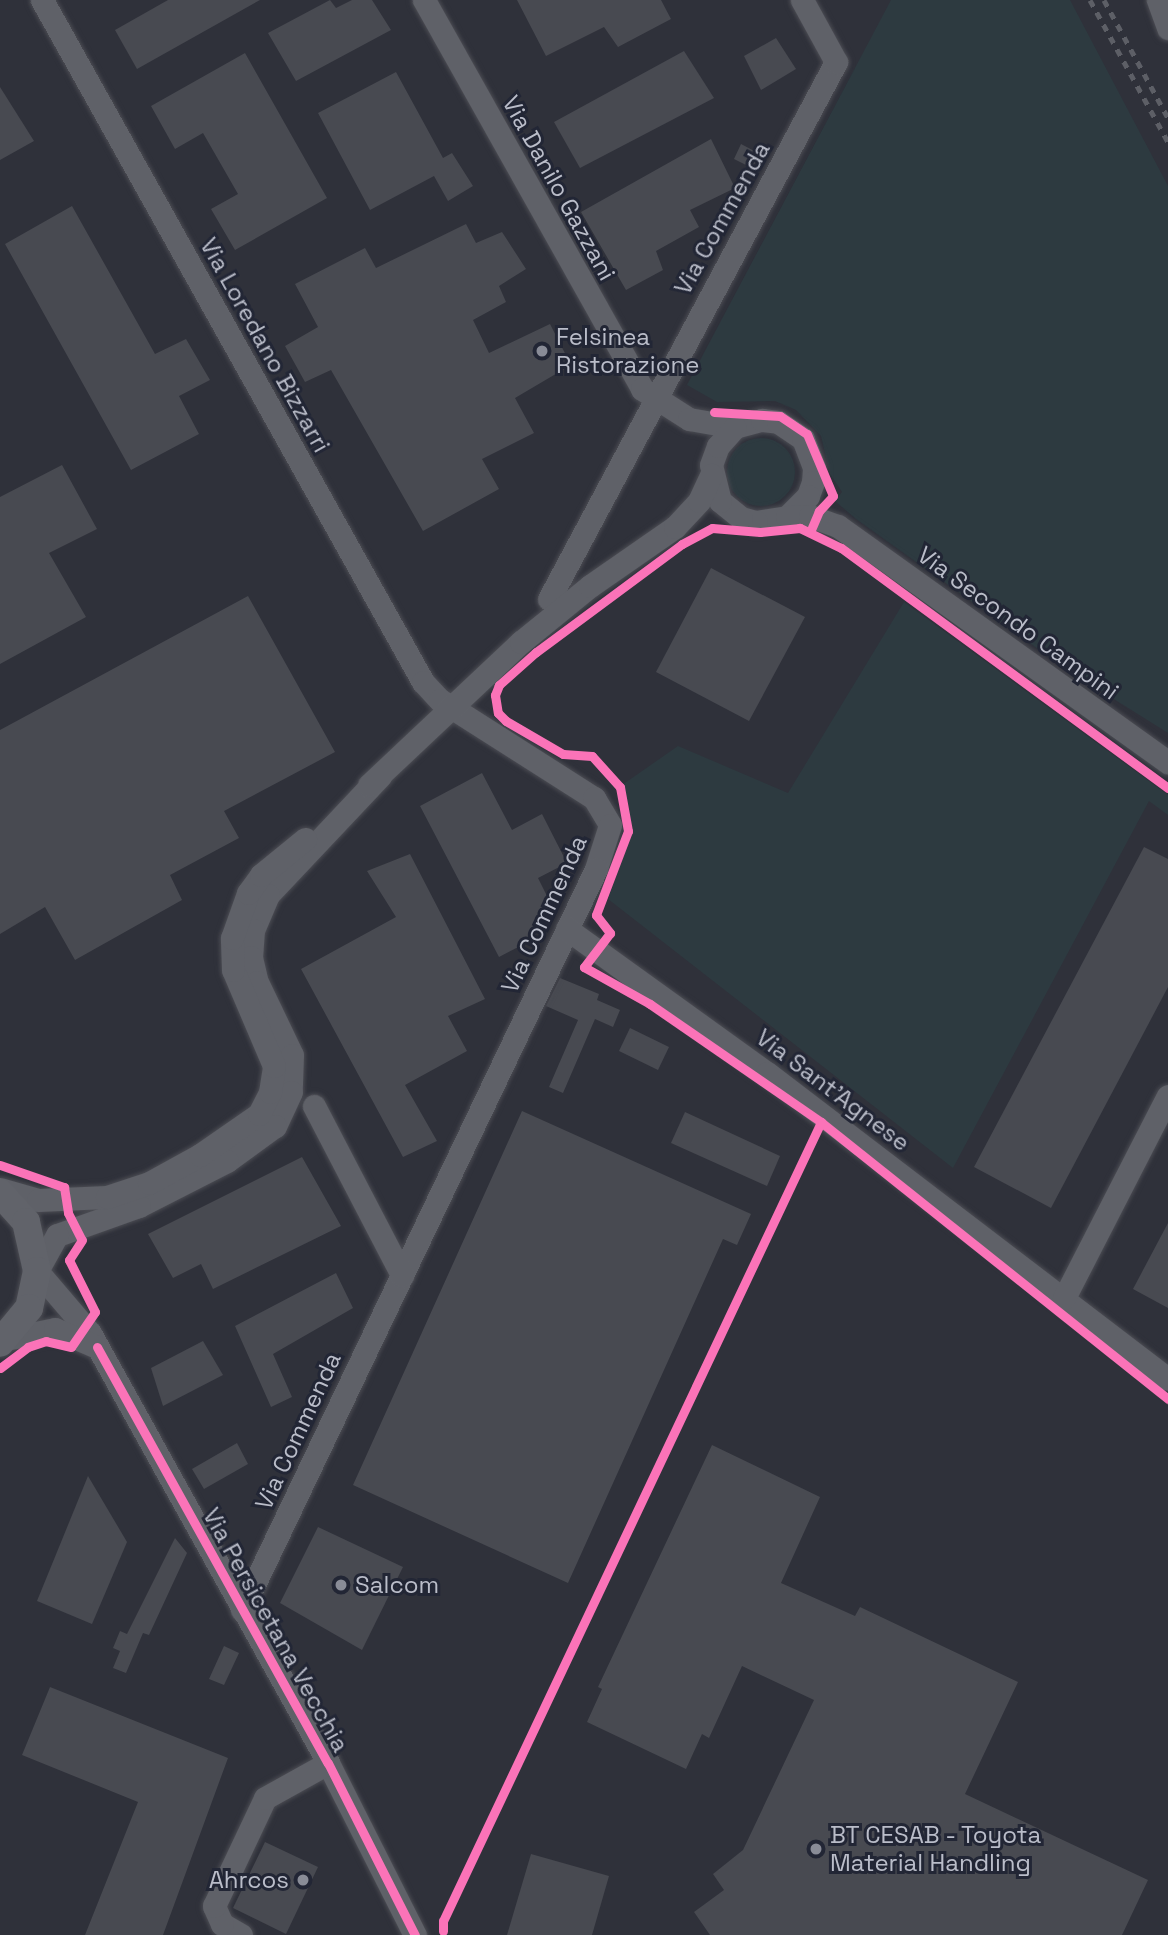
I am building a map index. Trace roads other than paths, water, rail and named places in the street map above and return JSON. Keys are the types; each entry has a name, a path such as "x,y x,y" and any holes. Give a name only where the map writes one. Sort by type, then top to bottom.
{"main road":[{"path":"0,1191 26,1222 37,1271 29,1308 3,1341"}],"street":[{"name":"Via Danilo Gazzani","path":"424,0 627,365 652,398"},
{"name":"Via Commenda","path":"549,599 652,398 836,62 802,0"},
{"path":"1157,0 1168,28"},
{"name":"Via Loredano Bizzarri","path":"52,3 423,682 452,707"},
{"path":"652,398 689,419 736,427 762,420 791,429 803,439 814,468 808,496 787,517 772,522 708,516 675,527"},
{"path":"689,419 711,470 720,501 741,518"},
{"path":"37,1271 57,1235 139,1206 227,1161 275,1126 291,1091 292,1055 253,969 253,930 268,895 380,776 452,707 570,602 675,527 699,501 718,446 736,427"},
{"name":"Via Secondo Campini","path":"814,468 821,501 838,526"},
{"name":"Via Secondo Campini","path":"787,517 810,516 838,526 1168,762"},
{"name":"Via Commenda","path":"242,1610 608,842 610,825 604,809 576,785 452,707"},
{"path":"0,1191 38,1200 107,1197 169,1171 259,1114 271,1092 274,1066 233,970 232,938 238,914 261,876 380,776"},
{"name":"Via Sant'Agnese","path":"567,929 722,1039 1168,1379"},
{"path":"1064,1298 1168,1096"},
{"path":"314,1106 402,1275"},
{"name":"Via Persicetana Vecchia","path":"37,1271 85,1326 97,1346 328,1763 415,1935"},
{"path":"3,1341 55,1329 97,1346"},
{"path":"241,1935 222,1924 214,1906 265,1798 328,1763"}],"railway":[{"path":"1090,0 1168,142"},
{"path":"1104,0 1168,118"}],"place":[{"name":"Felsinea Ristorazione","path":"542,351"},
{"name":"Salcom","path":"341,1585"},
{"name":"BT CESAB - Toyota Material Handling","path":"816,1849"},
{"name":"Ahrcos","path":"303,1880"}]}
